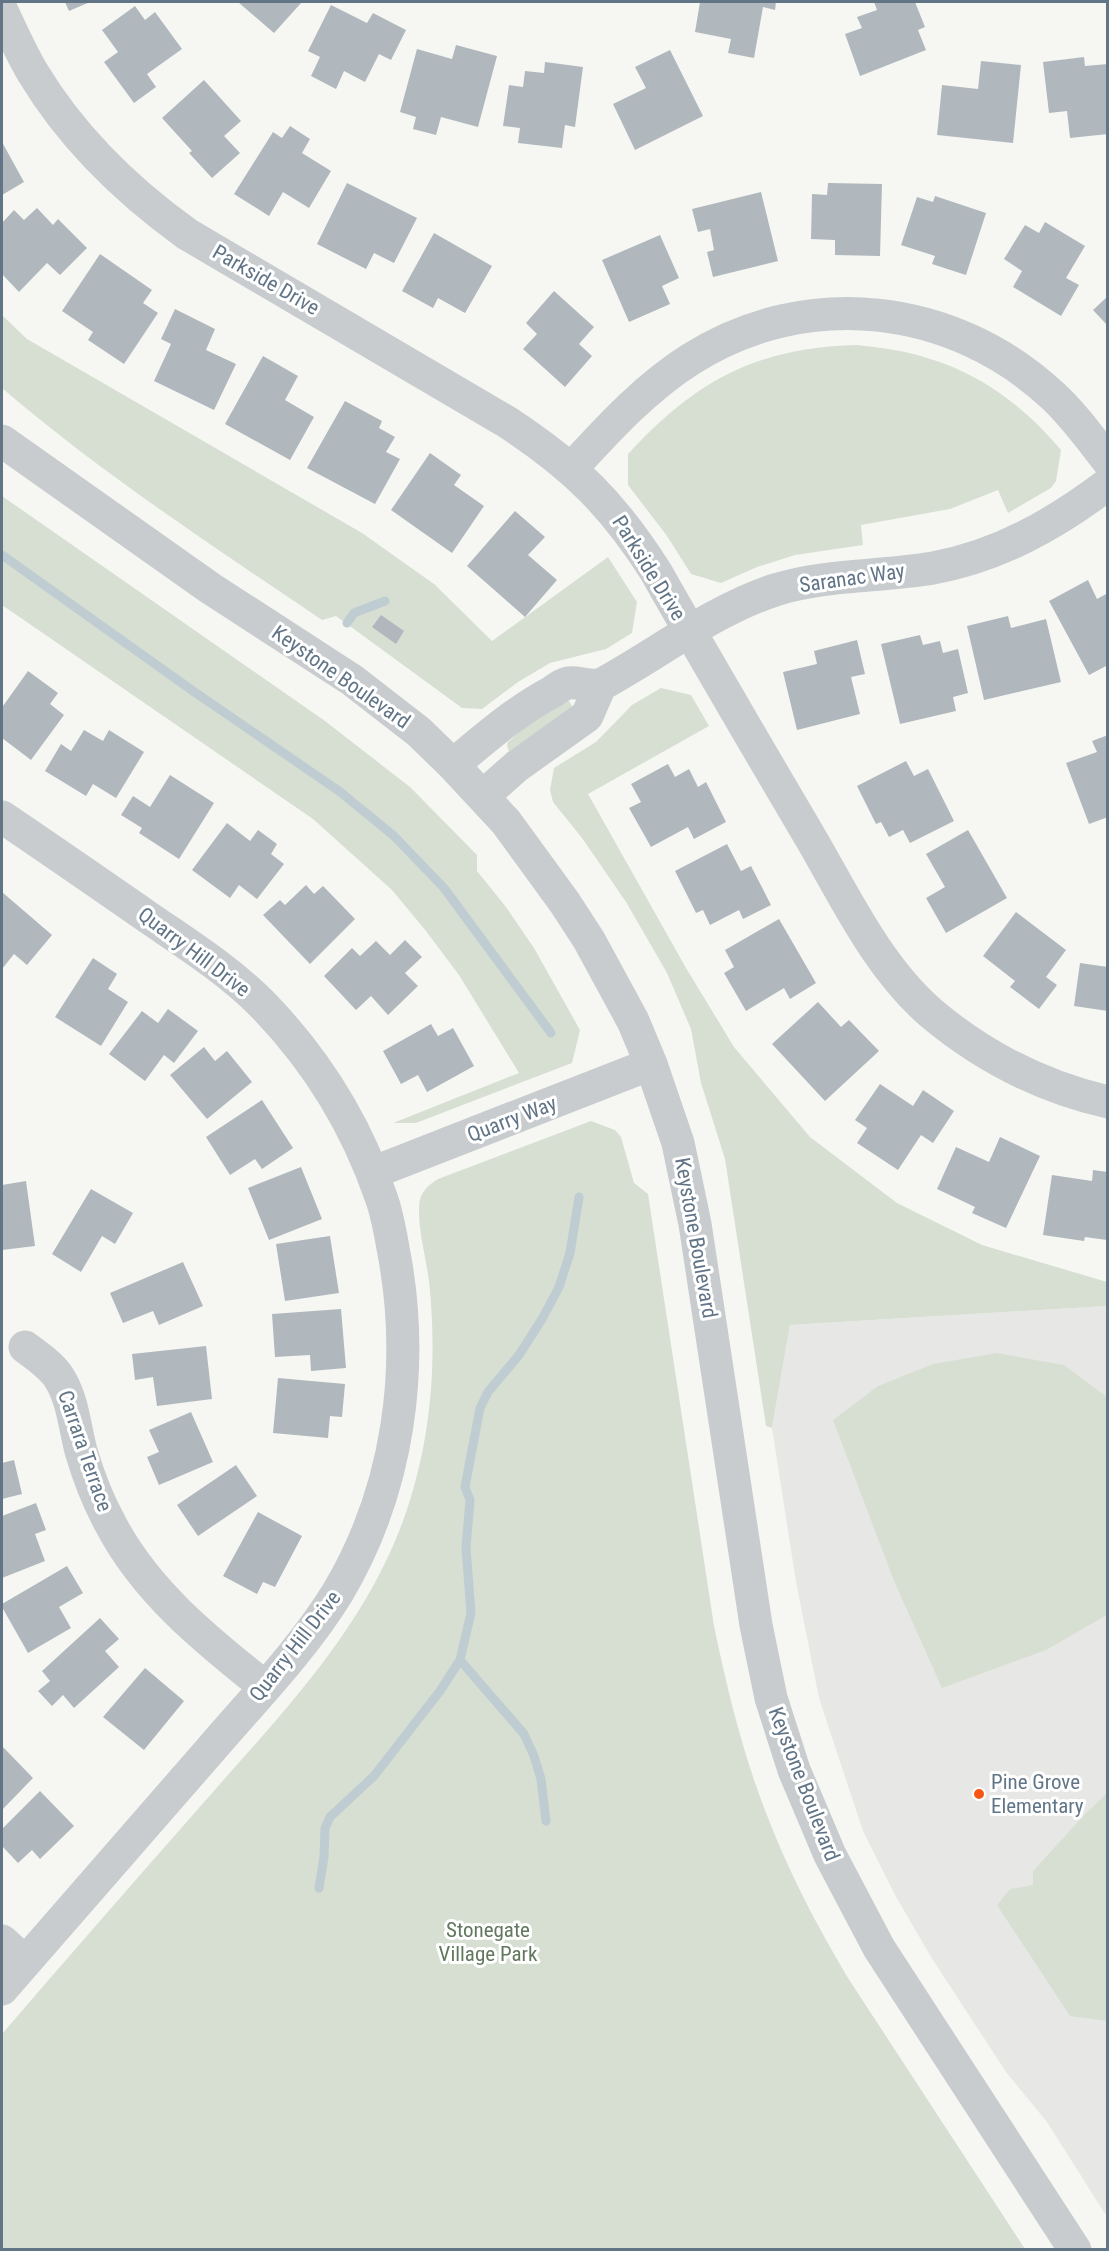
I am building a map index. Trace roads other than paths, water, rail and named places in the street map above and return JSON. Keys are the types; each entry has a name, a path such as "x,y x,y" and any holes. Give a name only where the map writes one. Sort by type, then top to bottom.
{"street":[{"name":"Parkside Drive","path":"2,11 32,71 60,113 91,151 154,210 187,234 507,422 539,443 596,492 637,543 861,925 910,991 931,1012 982,1051 1037,1079 1107,1102"},
{"path":"571,469 643,395 692,358 763,326 830,313 856,313 909,320 934,326 986,347 1033,378 1053,395 1107,460"},
{"name":"Keystone Boulevard","path":"2,441 201,582 352,680 410,725 483,796 533,859 589,940 633,1021 678,1143 687,1184 756,1625 771,1698 794,1770 830,1855 861,1917 1075,2250"},
{"name":"Saranac Way","path":"600,686 689,633 776,590 828,578 933,568 978,557 1053,523 1107,484"},
{"path":"453,765 535,700 568,683 600,686 587,716 517,766 483,796"},
{"name":"Quarry Hill Drive","path":"2,817 210,960 258,1000 290,1035 341,1106 372,1173 383,1202 391,1236 403,1323 403,1379 389,1466 372,1523 340,1589 310,1633 265,1687 2,1989"},
{"name":"Quarry Way","path":"372,1173 651,1065"},
{"name":"Carrara Terrace","path":"25,1347 44,1361 61,1380 92,1482 109,1522 133,1561 216,1649 265,1687"},
{"path":"2,1941 25,1962"}],"waterway":[{"path":"2,555 193,691 339,791 394,836 444,888 551,1033"},
{"path":"347,623 354,613 385,601"},
{"path":"319,1888 324,1857 325,1828 330,1817 374,1776 440,1691 460,1660 471,1613 466,1548 470,1500 465,1487 480,1408 488,1392 519,1355 559,1287 570,1253 579,1197"},
{"path":"460,1660 524,1734 541,1779 546,1821"}],"place":[{"name":"Pine Grove Elementary","path":"979,1794"}],"park label":[{"name":"Stonegate Village Park","path":"488,1942"}]}
